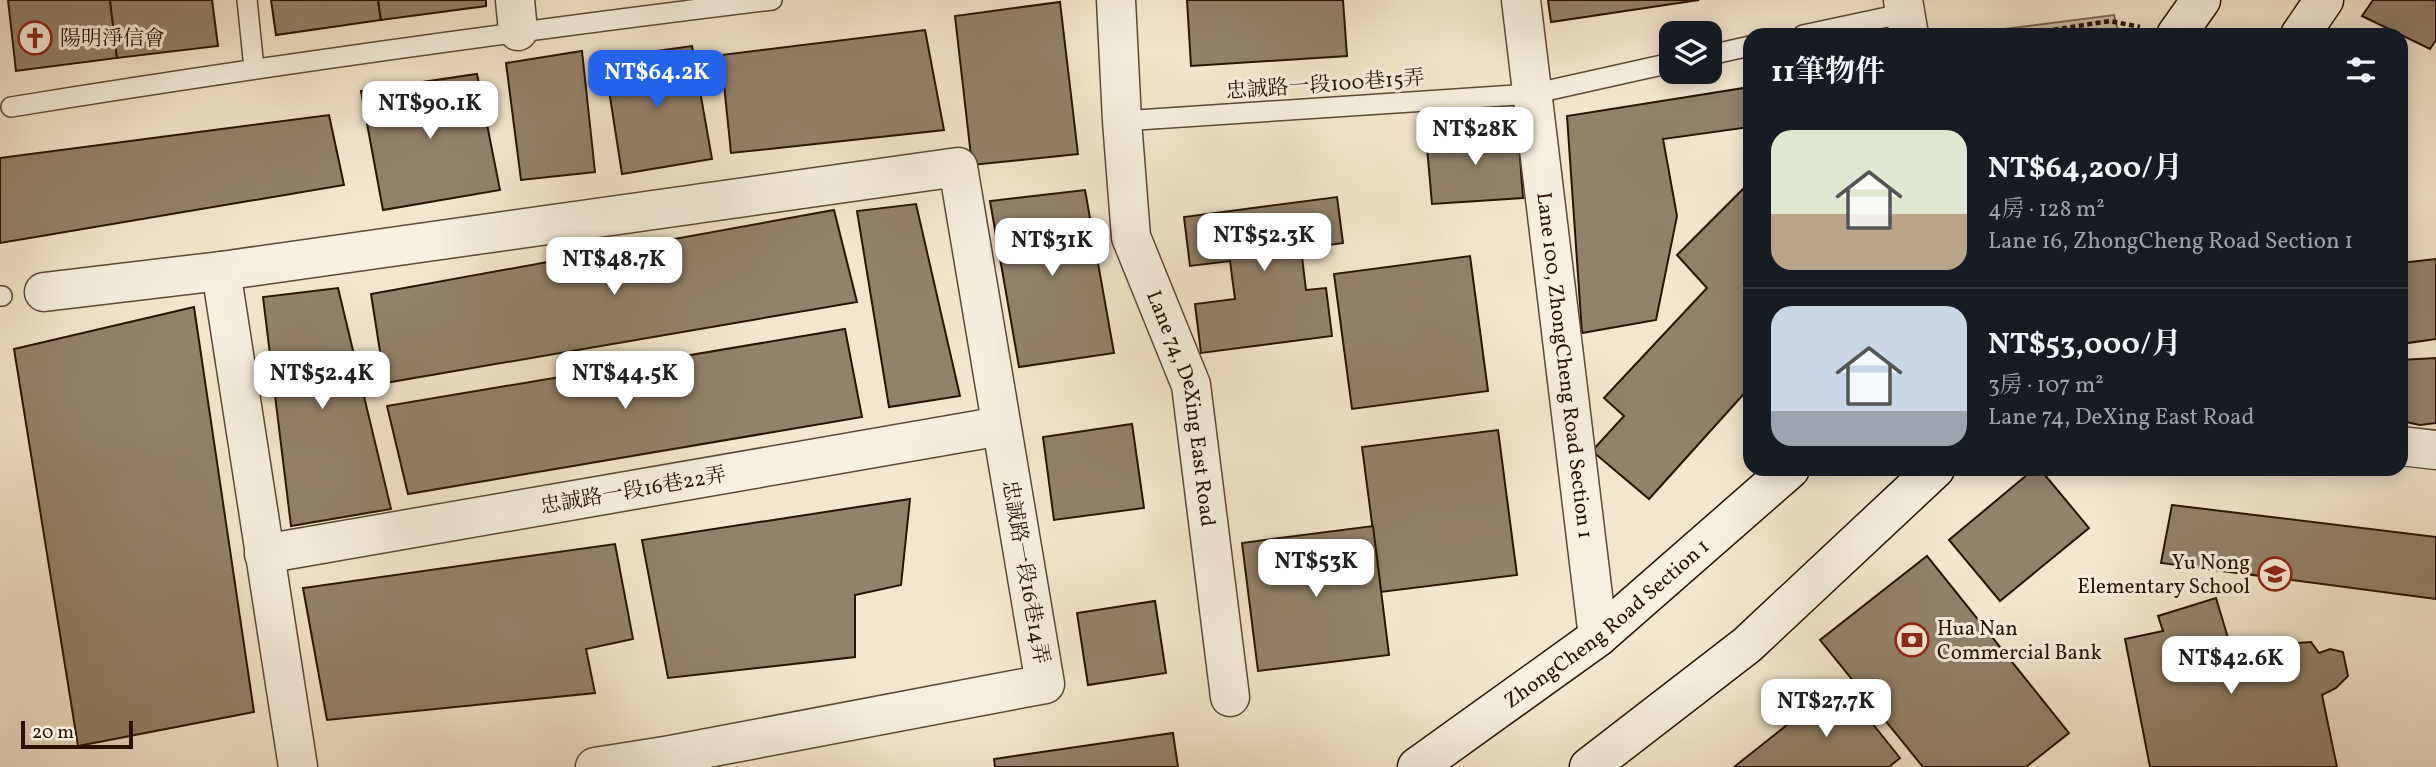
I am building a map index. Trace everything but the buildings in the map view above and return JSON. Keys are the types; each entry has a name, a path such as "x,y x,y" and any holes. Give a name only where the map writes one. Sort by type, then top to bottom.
{"street":[{"name":"Lane 74, DeXing East Road","path":"1116,0 1131,237 1191,385 1230,697"},
{"name":"Lane 100, ZhongCheng Road Section 1","path":"1521,0 1598,637"},
{"path":"2181,28 2201,0"},
{"path":"2305,28 2324,0"},
{"name":"忠誠路一段16巷14弄","path":"221,271 958,167 1045,684 672,761 595,767"},
{"path":"44,292 221,271 298,767"},
{"name":"忠誠路一段16巷22弄","path":"264,554 1001,426"},
{"path":"2408,447 2436,450"},
{"name":"ZhongCheng Road Section 1","path":"1417,767 1598,637 1782,476"},
{"path":"1589,767 1747,645 1928,476"}],"lane":[{"path":"247,0 254,68"},
{"path":"11,107 254,68 517,15 772,0"},
{"path":"1841,28 1906,16"},
{"path":"1722,53 1743,48"},
{"name":"忠誠路一段100巷15弄","path":"1122,121 1532,93 1659,66"}],"path":[{"path":"2065,28 2110,21 2146,28"}],"shaded area":[{"path":"2114,15 2117,28 2012,28"}],"place":[{"name":"陽明淨信會","path":"35,38"},
{"name":"Yu Nong Elementary School","path":"2275,574"},
{"name":"Hua Nan Commercial Bank","path":"1912,640"}]}
